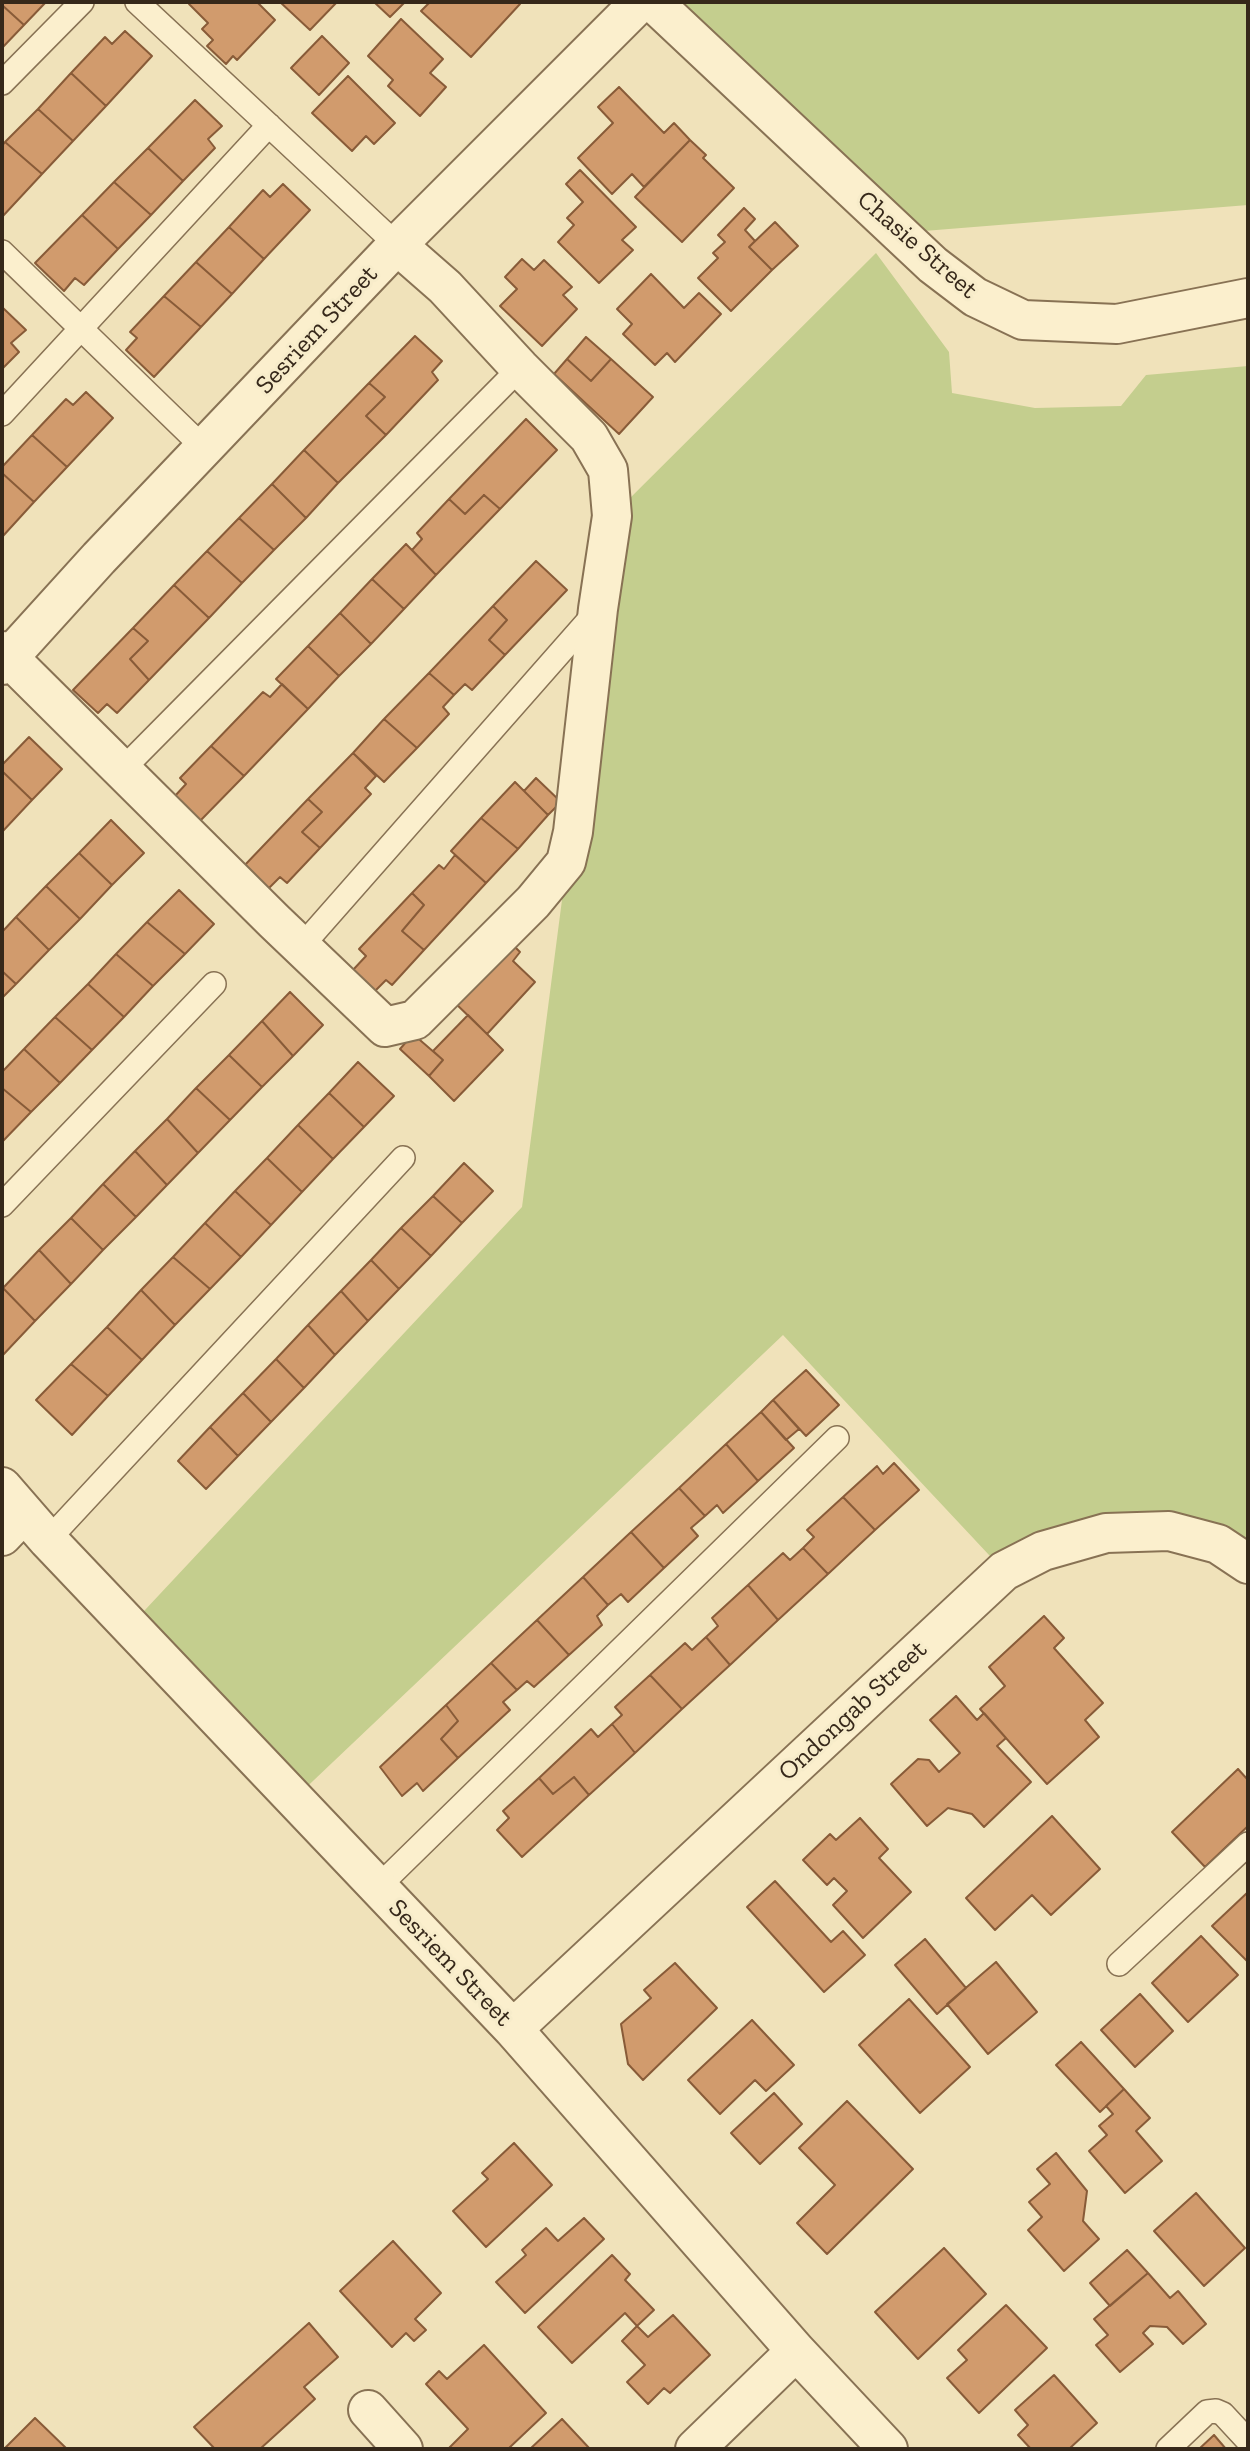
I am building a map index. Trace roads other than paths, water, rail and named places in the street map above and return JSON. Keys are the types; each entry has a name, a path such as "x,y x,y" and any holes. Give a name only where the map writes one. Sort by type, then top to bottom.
{"street":[{"name":"Sesriem Street","path":"4,658 397,246 640,2"},
{"name":"Chasie Street","path":"653,2 933,265 975,297 1023,320 1117,324 1248,298"},
{"path":"4,658 384,1027 415,1020 533,902 566,862 573,832 598,609 612,516 608,470 589,437 445,287 397,246"},
{"name":"Sesriem Street","path":"19,1519 513,2029 796,2351 888,2449"},
{"name":"Ondongab Street","path":"513,2029 1004,1571 1043,1551 1107,1533 1169,1531 1218,1544 1248,1564"},
{"path":"695,2449 796,2351"},
{"path":"368,2410 403,2449"}],"lane":[{"path":"2,83 82,2"},
{"path":"137,2 397,246"},
{"path":"2,414 269,125"},
{"path":"2,252 205,449"},
{"path":"122,770 520,368"},
{"path":"301,947 598,609"},
{"path":"2,1205 214,984"},
{"path":"19,1519 403,1158"},
{"path":"378,1887 837,1438"},
{"path":"1119,1964 1248,1844"},
{"path":"1168,2449 1206,2412 1216,2411 1223,2414 1248,2441"}]}
